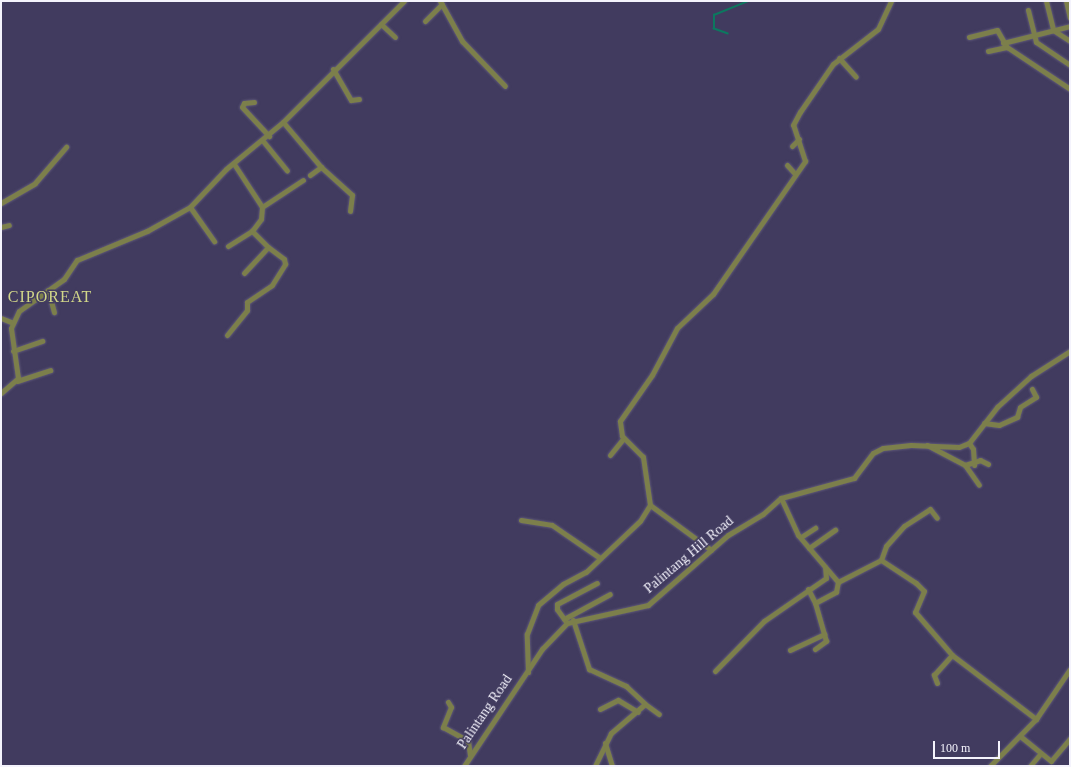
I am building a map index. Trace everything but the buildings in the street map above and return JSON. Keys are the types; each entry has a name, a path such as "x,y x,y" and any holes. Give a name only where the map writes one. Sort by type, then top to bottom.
{"street":[{"path":"17,381 11,322 25,305 64,279 77,260 147,231 190,207 234,164 263,141 283,122 333,69 404,1"},
{"path":"528,672 527,634 538,606 600,558 640,521 650,506 643,457 624,438 619,428 620,421 652,375 677,328 713,294 805,161 795,120 840,58 878,29 891,1"},
{"path":"1046,1 1053,30 1070,41"},
{"path":"1066,1 1070,18"},
{"path":"425,20 441,3 462,41 505,86"},
{"path":"1028,10 1033,35 1038,44 1070,65"},
{"path":"381,24 395,37"},
{"path":"988,51 1033,35 1070,26"},
{"path":"969,37 996,30 1005,45 1070,88"},
{"path":"840,58 856,77"},
{"path":"333,69 351,100 359,99"},
{"path":"254,102 242,107 268,136"},
{"path":"283,122 320,167 352,196 350,211"},
{"path":"792,146 799,140"},
{"path":"263,141 287,171"},
{"path":"1,203 35,183 66,147"},
{"path":"228,246 252,231 261,219 262,207 234,164"},
{"path":"787,165 795,174"},
{"path":"310,175 320,167"},
{"path":"262,207 303,180"},
{"path":"190,207 214,241"},
{"path":"1,227 9,225"},
{"path":"227,335 247,310 247,302 272,285 285,264 284,259 268,247 252,231"},
{"path":"244,273 268,247"},
{"path":"48,290 54,312"},
{"path":"1,318 11,322"},
{"path":"14,351 42,341"},
{"path":"974,465 973,449 969,443 984,423 1027,380 1070,351"},
{"path":"1,393 17,381 50,370"},
{"path":"984,423 999,425 1017,417 1021,406 1036,396 1032,389"},
{"path":"610,455 624,438"},
{"name":"Palintang Hill Road","path":"528,672 542,649 566,621 648,605 711,550 781,498 854,478 873,453 883,448 926,444 959,447 969,443"},
{"path":"926,444 965,465 979,485"},
{"path":"965,465 974,465 980,460 988,464"},
{"path":"781,498 801,537 838,582"},
{"path":"650,506 711,550"},
{"path":"838,582 880,560 886,546 904,526 932,508 937,518"},
{"path":"521,520 552,525 600,558"},
{"path":"801,537 815,528"},
{"path":"809,548 835,530"},
{"path":"880,560 923,589 915,612 952,655 1036,719"},
{"path":"715,670 764,621 808,589 826,578 825,566"},
{"path":"815,603 836,592 838,582"},
{"path":"597,583 557,604 557,609 566,621 610,594"},
{"path":"808,589 815,603 826,641 815,649"},
{"path":"573,620 589,669 626,686 645,704 659,714"},
{"path":"790,650 824,634"},
{"path":"937,682 934,675 952,655"},
{"path":"990,766 1036,719 1070,669"},
{"name":"Palintang Road","path":"464,766 470,755 528,672"},
{"path":"600,709 618,700 638,712"},
{"path":"448,702 451,707 443,727 468,741 470,755"},
{"path":"595,766 605,742 645,704"},
{"path":"1020,736 1040,754 1053,760 1070,738"},
{"path":"605,742 607,758 612,766"},
{"path":"1030,766 1040,754"}],"waterway":[{"path":"728,34 714,29 714,15 748,1"}],"district":[{"name":"CIPOREAT","path":"50,297"}]}
